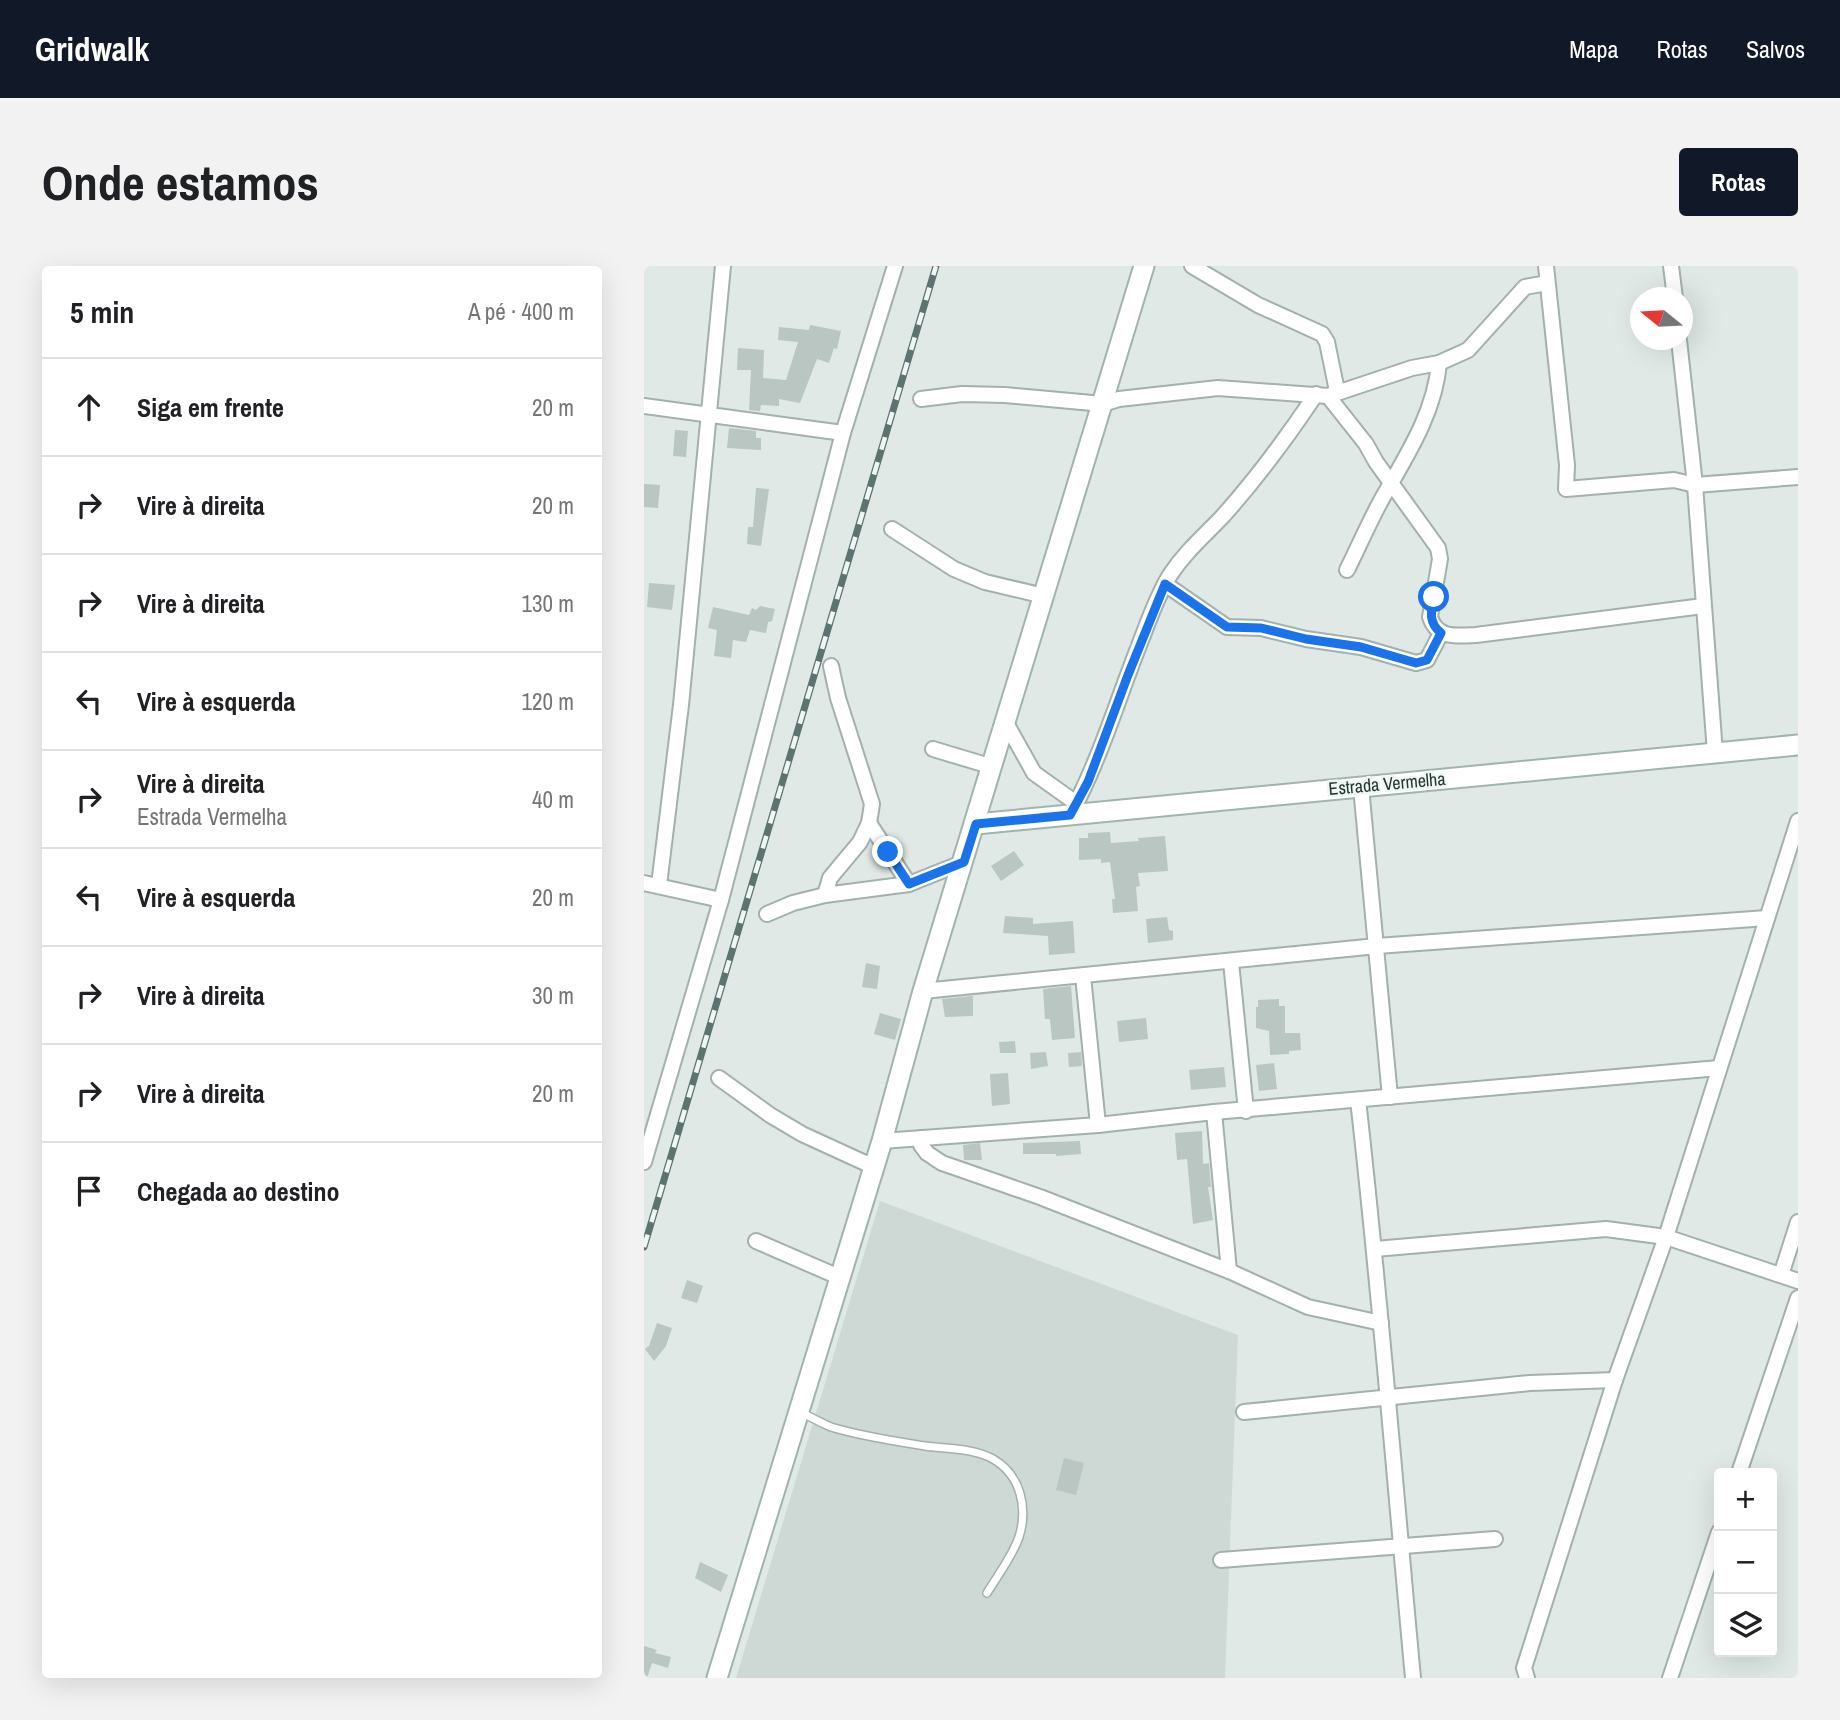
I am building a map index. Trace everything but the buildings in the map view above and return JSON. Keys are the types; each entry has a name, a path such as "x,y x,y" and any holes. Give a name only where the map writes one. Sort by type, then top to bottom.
{"street":[{"path":"721,900 652,884 681,705 723,266"},
{"path":"644,1162 721,900 844,433 895,266"},
{"path":"717,1678 882,1141 923,991 1144,266"},
{"path":"1192,266 1258,305 1322,334 1327,342 1327,394 1366,444 1391,484 1438,548 1440,559 1430,617 1441,633 1447,636 1476,635 1703,606"},
{"path":"1546,266 1567,465 1566,489 1674,480 1695,485 1798,477"},
{"path":"1671,266 1674,287"},
{"path":"921,399 962,394 1005,395 1103,404 1119,399 1218,388 1327,394 1412,368 1439,363 1468,350 1525,287 1547,283"},
{"path":"1680,350 1695,485 1715,753"},
{"path":"1348,570 1417,437 1438,382 1439,363"},
{"path":"1006,723 1034,773 1073,809 1088,782 1165,584 1192,544 1221,517 1279,446 1327,394"},
{"path":"644,407 844,433"},
{"path":"892,529 954,569 985,582 1044,596"},
{"path":"1165,584 1227,627 1261,628 1306,639 1361,647 1416,663 1427,660 1441,633"},
{"path":"825,895 830,878 860,842 869,824 873,804 838,698 831,666"},
{"name":"Estrada Vermelha","path":"976,824 1073,809 1361,787 1798,745"},
{"path":"933,749 993,767"},
{"path":"1361,787 1390,1097"},
{"path":"1528,1678 1524,1668 1615,1380 1666,1237 1798,821"},
{"path":"869,824 909,884"},
{"path":"767,914 793,903 825,895 909,884 964,862"},
{"path":"923,991 1377,946 1767,918"},
{"path":"1231,962 1246,1111"},
{"path":"1083,975 1098,1125"},
{"path":"882,1141 1098,1125 1214,1112 1719,1068"},
{"path":"719,1078 802,1135 874,1167"},
{"path":"1358,1100 1375,1249 1386,1398 1413,1678"},
{"path":"1214,1112 1229,1271"},
{"path":"920,1138 927,1153 942,1163 1040,1196 1229,1271 1308,1307 1381,1323"},
{"path":"1781,1275 1798,1222"},
{"path":"1375,1249 1606,1230 1666,1237 1798,1281"},
{"path":"756,1241 839,1277"},
{"path":"1741,1468 1798,1298"},
{"path":"1244,1412 1530,1383 1615,1380"},
{"path":"1221,1560 1401,1544 1495,1539"},
{"path":"1670,1678 1714,1547"}],"lane":[{"path":"798,1411 830,1426 979,1454 993,1459 1008,1471 1019,1486 1024,1509 1019,1537 988,1593"}],"shaded area":[{"path":"880,1201 1238,1335 1225,1678 736,1678"}],"railway":[{"path":"644,1247 936,266"}],"route":[{"path":"888,852 909,884 964,862 976,824 1070,815 1088,782 1148,621 1165,584 1227,627 1283,632 1306,639 1361,647 1416,663 1427,660 1441,633 1430,617 1434,597"}]}
